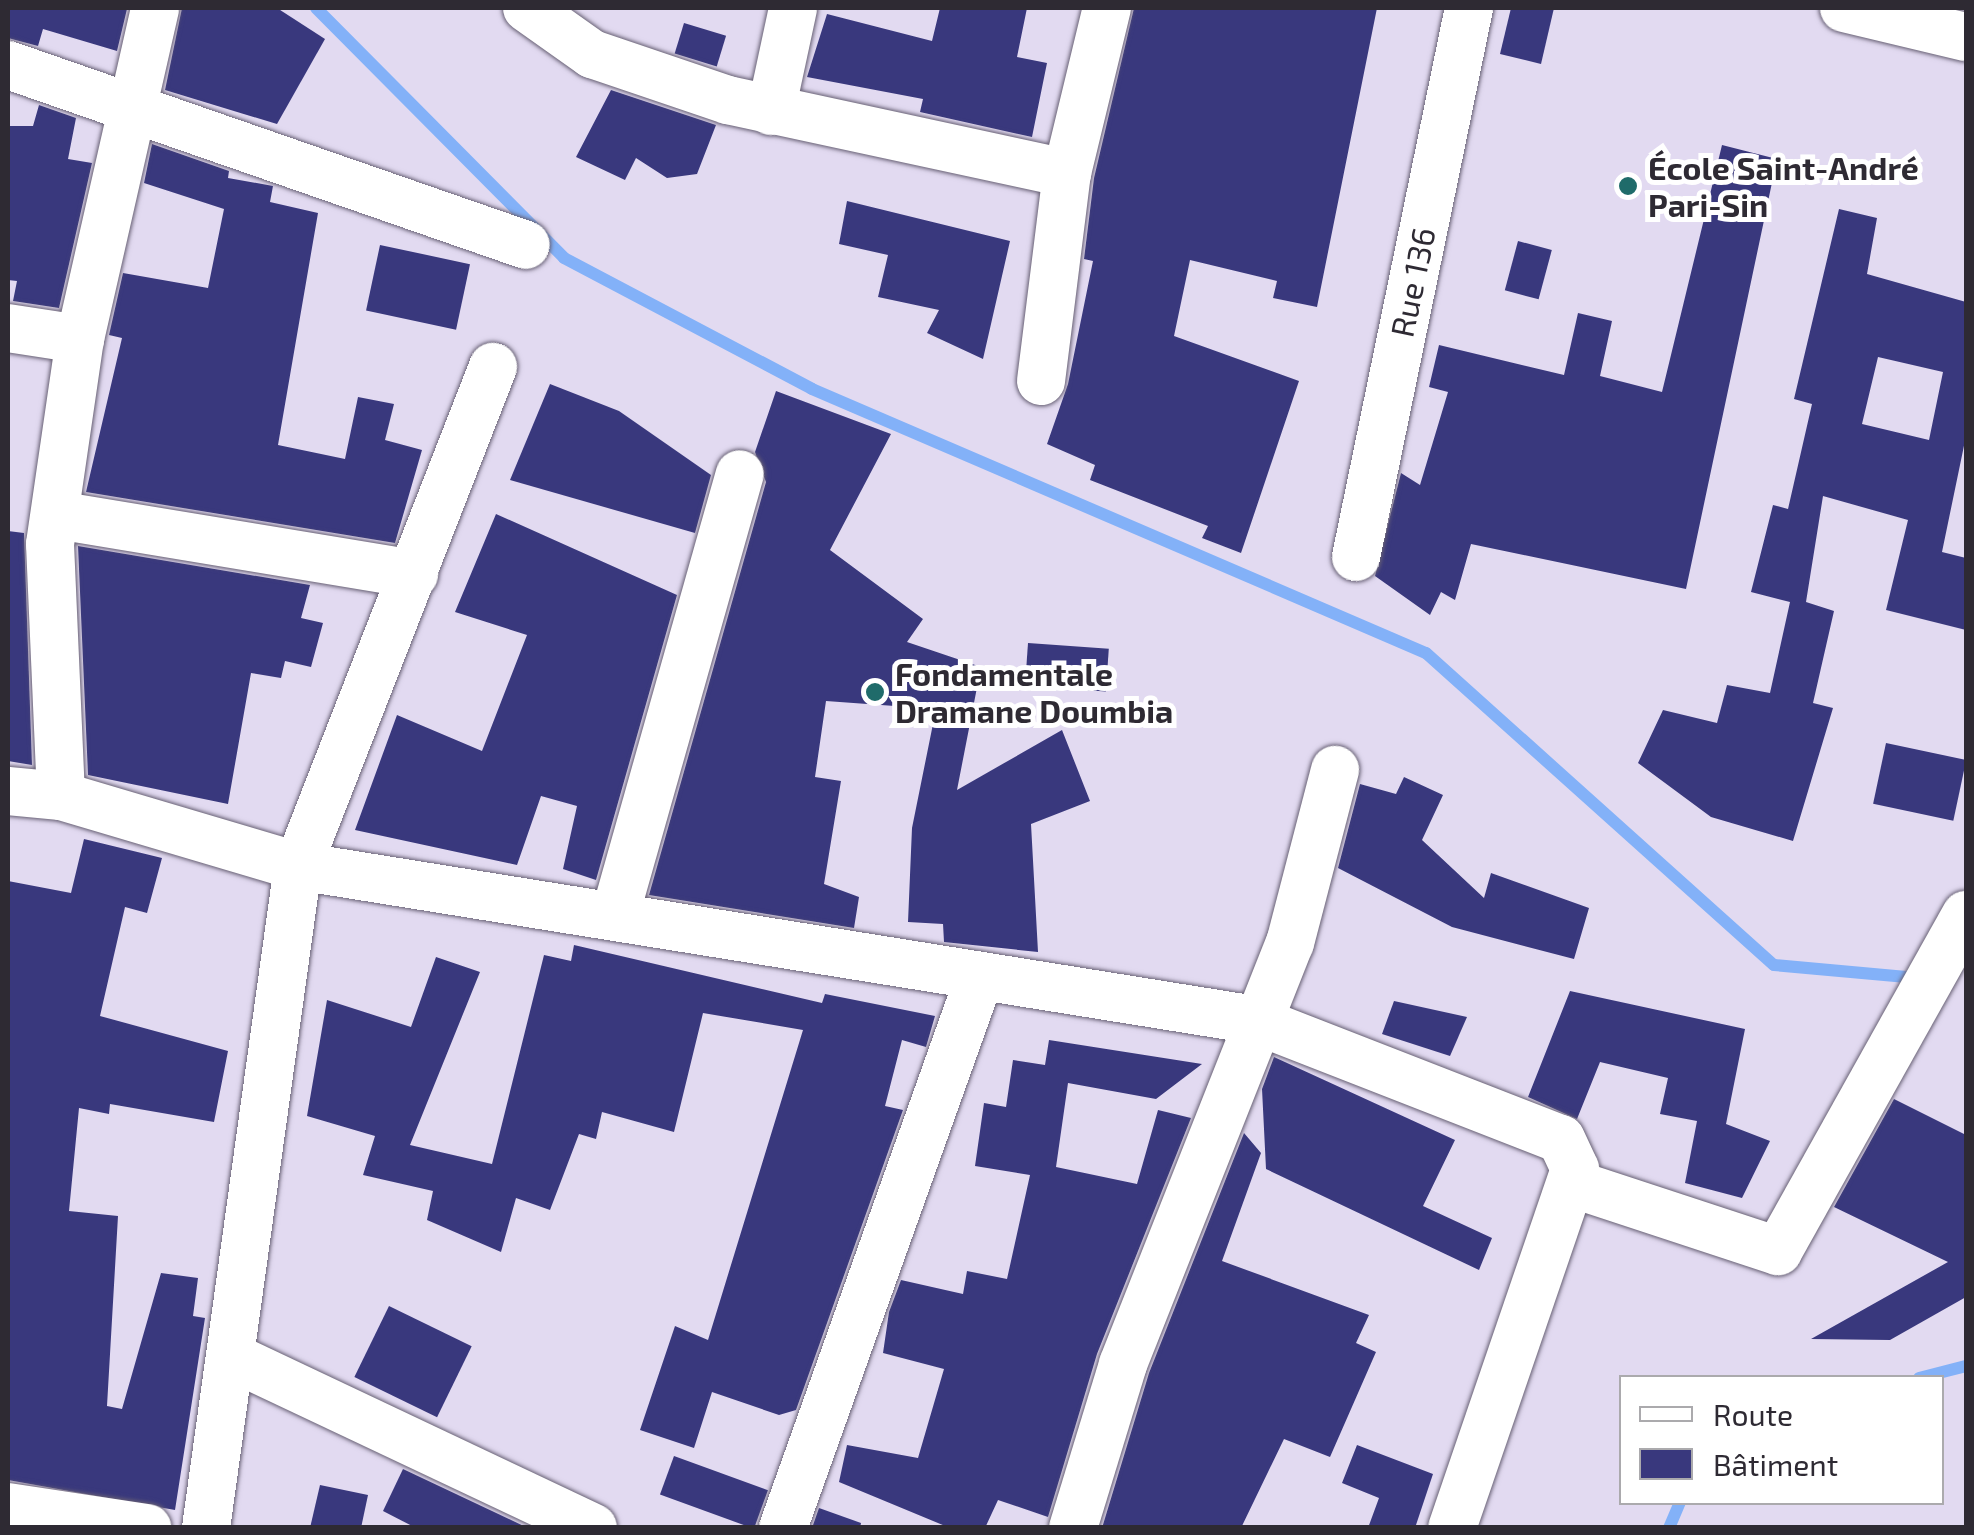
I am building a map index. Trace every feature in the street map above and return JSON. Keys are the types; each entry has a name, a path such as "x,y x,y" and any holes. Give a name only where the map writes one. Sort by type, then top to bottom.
{"street":[{"path":"61,796 50,544 80,339 155,8"},
{"path":"527,8 592,54 771,111 1067,173"},
{"path":"771,111 793,8"},
{"path":"1041,381 1067,173 1107,8"},
{"name":"Rue 136","path":"1356,557 1469,8"},
{"path":"1844,8 1966,37"},
{"path":"8,65 135,105 526,245"},
{"path":"8,328 80,339"},
{"path":"206,1528 234,1358 298,866 493,367"},
{"path":"615,915 740,474"},
{"path":"57,514 414,574"},
{"path":"1074,1528 1123,1364 1254,1020 1290,943 1336,770"},
{"path":"8,791 61,796 298,866 615,915 980,979 1254,1020 1562,1139 1572,1152 1571,1184 1452,1528"},
{"path":"1571,1184 1778,1251 1966,915"},
{"path":"783,1528 980,979"},
{"path":"234,1358 593,1528"},
{"path":"8,1507 147,1528"}],"building":[{"path":"8,8 127,9 117,51 43,29 38,46 8,38"},
{"path":"182,8 277,8 325,39 277,124 165,90"},
{"path":"940,8 1027,8 1017,57 1047,63 1032,137 920,112 923,99 807,77 827,14 932,41"},
{"path":"1134,8 1377,8 1317,307 1273,298 1277,281 1190,260 1174,336 1299,381 1241,553 1202,538 1208,526 1090,480 1095,465 1047,444 1068,384 1093,261 1084,259 1094,178"},
{"path":"1511,8 1554,8 1541,64 1500,54"},
{"path":"684,23 726,36 717,66 675,54"},
{"path":"611,90 716,125 697,174 667,178 636,158 625,180 576,157"},
{"path":"39,105 76,118 68,159 92,163 59,308 13,301 17,281 8,280 8,126 33,126"},
{"path":"152,144 229,171 228,178 273,186 270,202 318,213 278,445 345,459 358,397 394,404 385,440 422,450 395,543 86,492 122,338 109,335 123,273 208,288 224,209 144,183"},
{"path":"1722,145 1777,159 1686,589 1471,544 1455,600 1441,592 1430,615 1375,576 1401,473 1420,485 1448,392 1429,387 1439,345 1564,375 1578,313 1612,321 1600,376 1662,392"},
{"path":"847,201 1010,241 983,359 927,333 939,310 878,297 888,255 839,244"},
{"path":"1839,209 1877,218 1867,274 1966,302 1966,436 1942,552 1966,558 1966,630 1886,610 1908,520 1823,496 1806,602 1834,611 1813,703 1833,708 1793,841 1711,817 1638,763 1663,710 1717,723 1727,685 1770,693 1790,602 1751,592 1773,505 1788,509 1812,404 1794,399","holes":["1878,357 1943,372 1929,440 1862,424"]},
{"path":"1518,241 1552,250 1539,299 1505,290"},
{"path":"380,245 470,264 456,330 366,311"},
{"path":"550,384 619,411 711,475 695,533 510,480"},
{"path":"776,391 891,434 830,550 923,619 907,642 981,667 957,790 1062,730 1090,801 1031,824 1038,952 944,942 943,924 908,922 912,828 936,709 826,701 815,777 841,781 824,884 859,897 854,928 649,895 766,482 755,452"},
{"path":"496,514 677,595 596,880 563,869 577,806 541,796 517,865 355,830 397,715 482,751 527,635 455,612"},
{"path":"8,531 24,533 32,765 8,761"},
{"path":"78,546 310,585 301,618 323,623 311,667 285,661 281,678 251,673 228,804 88,775"},
{"path":"1028,643 1109,649 1106,692 1025,686"},
{"path":"1886,743 1966,760 1953,821 1873,804"},
{"path":"1404,777 1443,795 1422,840 1484,898 1491,873 1589,908 1574,959 1452,927 1338,868 1360,784 1396,794"},
{"path":"84,839 162,858 147,913 125,907 100,1016 228,1051 214,1122 110,1104 109,1114 79,1108 69,1211 118,1216 107,1406 122,1409 161,1273 198,1278 193,1316 205,1318 175,1510 8,1480 8,881 71,893"},
{"path":"574,945 822,1003 825,994 935,1016 926,1047 902,1040 885,1106 903,1110 796,1410 779,1415 712,1392 694,1448 640,1430 675,1326 708,1340 803,1030 703,1013 674,1132 602,1112 596,1139 579,1134 550,1210 516,1198 501,1252 427,1220 433,1191 363,1175 375,1136 307,1116 327,1000 411,1027 436,957 480,972 410,1145 492,1164 544,955 571,961"},
{"path":"1570,991 1745,1029 1726,1124 1770,1141 1742,1198 1685,1183 1697,1121 1660,1114 1668,1078 1600,1062 1577,1119 1528,1097"},
{"path":"1394,1001 1467,1017 1450,1056 1382,1034"},
{"path":"1049,1040 1202,1064 1156,1099 1068,1083 1056,1167 1137,1184 1158,1110 1191,1118 1097,1354 1048,1517 998,1500 985,1528 950,1528 839,1482 847,1445 918,1458 944,1369 883,1353 889,1312 901,1280 963,1294 967,1271 1007,1279 1030,1175 975,1166 984,1103 1006,1107 1013,1060 1045,1065"},
{"path":"1274,1057 1455,1140 1423,1206 1492,1238 1479,1270 1266,1169 1262,1089"},
{"path":"1894,1099 1966,1135 1966,1297 1890,1340 1811,1339 1948,1262 1834,1207"},
{"path":"1244,1133 1261,1153 1222,1261 1369,1315 1356,1343 1376,1352 1330,1457 1284,1439 1241,1528 1102,1528 1149,1373"},
{"path":"389,1306 472,1346 437,1417 354,1377"},
{"path":"1357,1445 1433,1474 1415,1528 1368,1528 1379,1498 1342,1483"},
{"path":"674,1456 768,1490 754,1528 660,1495"},
{"path":"403,1469 528,1528 416,1528 383,1511"},
{"path":"320,1485 368,1495 361,1528 310,1528"},
{"path":"819,1508 861,1523 860,1528 812,1528"}],"waterway":[{"path":"316,8 564,258 812,389 1426,653 1774,965 1917,978"},
{"path":"1931,1375 1966,1366"},
{"path":"1669,1528 1679,1505"}],"place":[{"name":"École Saint-André Pari-Sin","path":"1628,186"},
{"name":"Fondamentale Dramane Doumbia","path":"875,692"}]}
